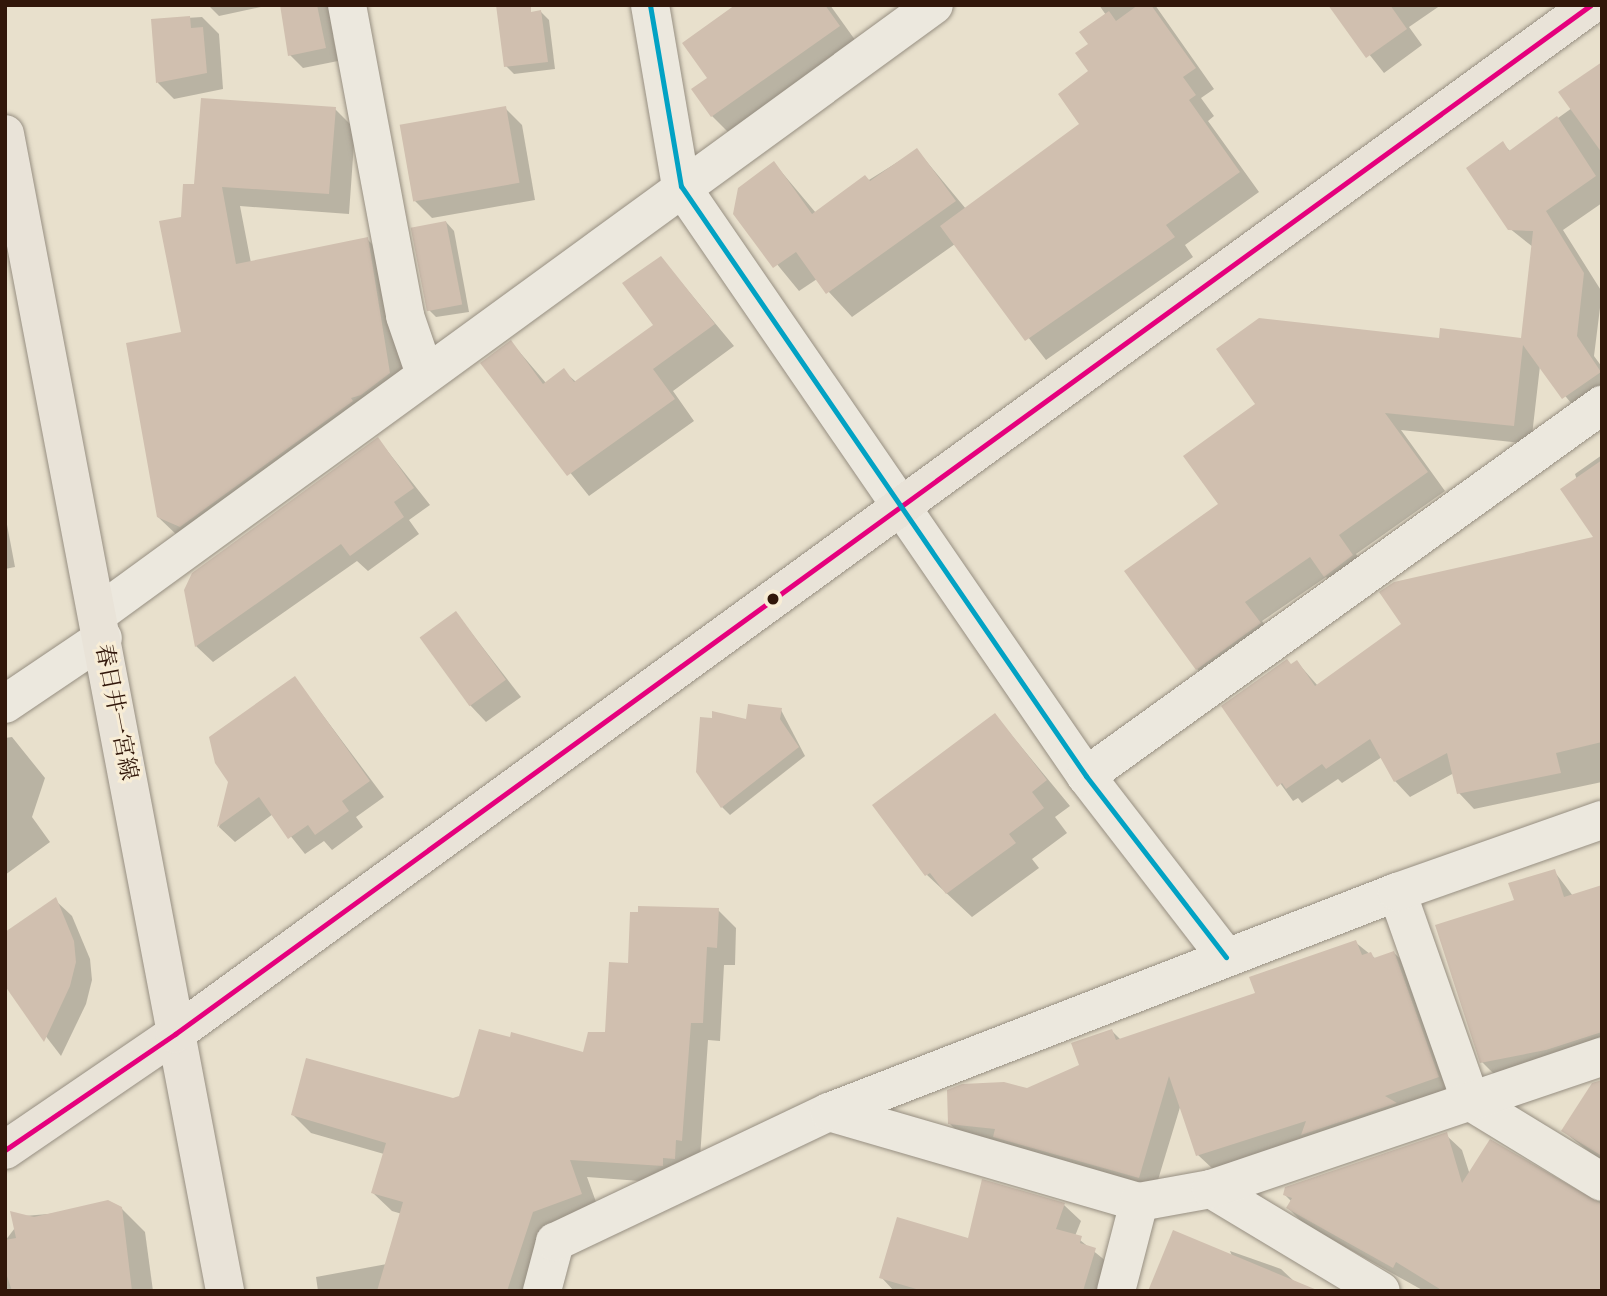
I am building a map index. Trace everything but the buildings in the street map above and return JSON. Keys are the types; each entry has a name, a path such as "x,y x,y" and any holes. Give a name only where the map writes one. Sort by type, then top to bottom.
{"main road":[{"path":"5,1150 175,1034 1591,5"},
{"name":"春日井一宮線","path":"5,134 225,1291"}],"street":[{"path":"347,5 405,316 425,374"},
{"path":"650,5 681,186 903,504 1086,776 1226,957"},
{"path":"5,704 100,626 425,374 934,5"},
{"path":"1086,776 1602,405"},
{"path":"542,1291 555,1242 829,1112 1397,891 1602,820"},
{"path":"1397,891 1471,1102 1602,1182"},
{"path":"829,1112 1139,1202 1211,1189 1602,1057"},
{"path":"1211,1189 1381,1291"},
{"path":"1116,1291 1139,1202"}],"transit line":[{"path":"650,5 681,186 1086,776 1226,957"},
{"path":"5,1150 175,1034 1591,5"}]}
